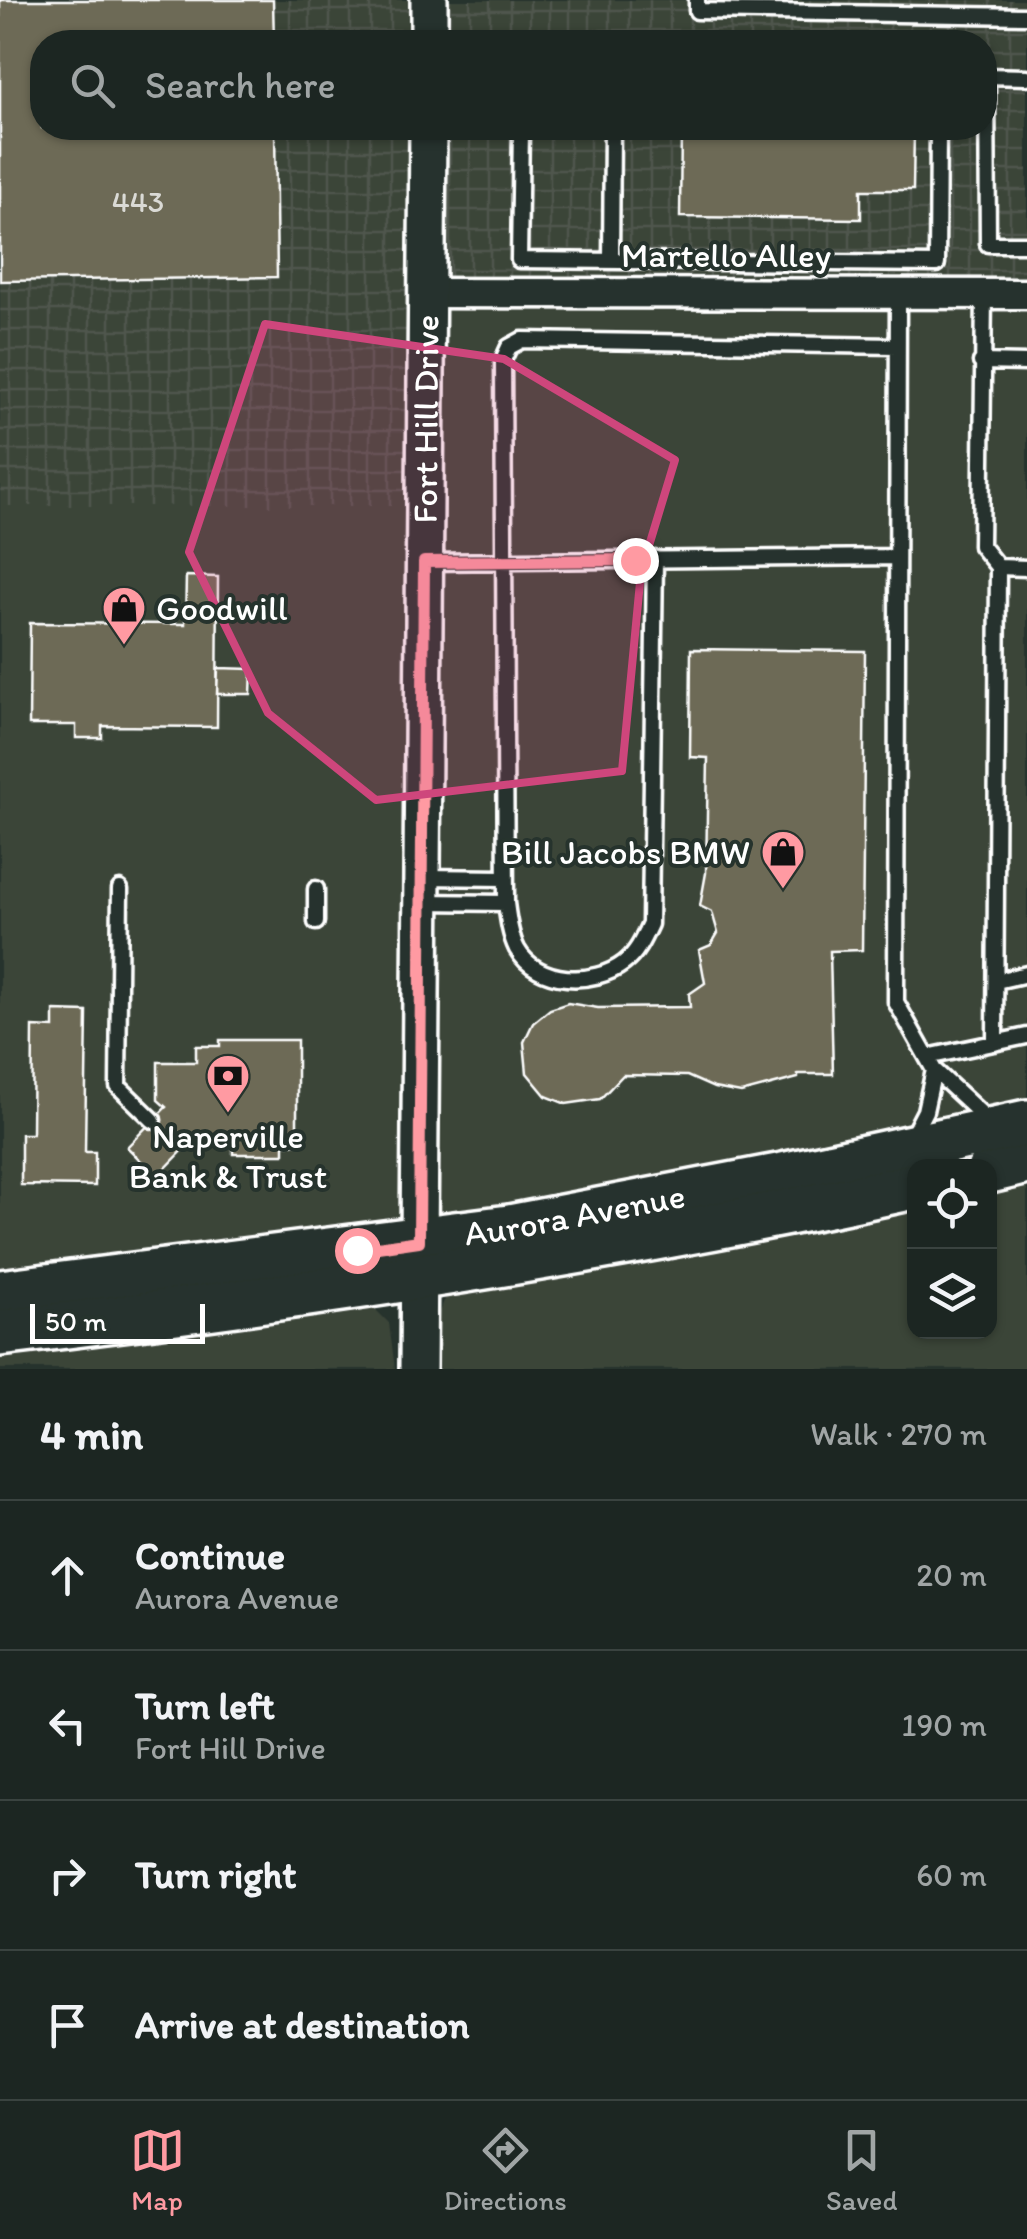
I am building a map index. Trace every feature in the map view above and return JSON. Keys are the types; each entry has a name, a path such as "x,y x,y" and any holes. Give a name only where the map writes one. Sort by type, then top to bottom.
{"main road":[{"name":"Aurora Avenue","path":"951,1159 1011,1146"},
{"name":"Aurora Avenue","path":"0,1293 418,1260 684,1234 907,1169"},
{"name":"Aurora Avenue","path":"0,1332 418,1260"}],"street":[{"path":"429,0 429,30"},
{"name":"Fort Hill Drive","path":"418,1369 428,140"},
{"name":"Martello Alley","path":"426,293 1027,294"}],"lane":[{"path":"697,0 697,11 1027,16"},
{"path":"997,76 1027,77"},
{"path":"521,140 520,260 937,264 938,140"},
{"path":"611,261 612,140"},
{"path":"987,140 988,244 1027,244"},
{"path":"898,293 896,1002 930,1064 1011,1146"},
{"path":"984,294 981,546 998,567 996,1043"},
{"path":"655,559 650,924 638,950 622,965 593,977 563,978 536,970 518,950 506,903 503,360 509,347 522,340 896,346"},
{"path":"981,362 1027,363"},
{"path":"424,562 896,558"},
{"path":"998,567 1027,568"},
{"path":"420,889 504,878"},
{"path":"120,889 118,1086 154,1120"},
{"path":"420,889 506,903"},
{"path":"316,890 316,922"},
{"path":"996,982 1027,974"},
{"path":"930,1064 1027,1036"},
{"path":"912,1159 925,1110 930,1064"}],"highlighted area":[{"path":"265,324 504,359 675,460 641,572 622,771 376,800 268,713 189,552"}],"shaded area":[{"path":"0,0 1027,0 1027,311 420,311 417,506 0,506"},
{"path":"419,311 1027,311 1027,1107 490,1216 0,1275 0,506 417,506"},
{"path":"1027,1177 1027,1369 433,1369 435,1320 447,1295 907,1202 907,1339 997,1339 997,1183"},
{"path":"372,1306 389,1323 395,1369 0,1369 0,1344"}],"building":[{"path":"0,0 273,0 274,30 30,30 30,140 275,140 277,277 0,281"},
{"path":"681,140 914,140 913,190 861,190 861,219 680,217"},
{"name":"Goodwill","path":"186,576 218,577 217,727 102,726 102,738 76,738 76,725 29,725 30,623 185,624"},
{"name":"Bill Jacobs BMW","path":"691,649 865,651 862,950 830,951 833,1074 798,1074 798,1078 741,1093 714,1088 687,1076 623,1075 600,1099 566,1104 546,1096 527,1073 524,1042 533,1023 550,1009 568,1003 598,1008 690,1007 689,994 705,983 699,950 711,945 718,933 712,912 700,906 706,873 708,758 690,757"},
{"path":"218,668 252,669 251,694 217,694"},
{"path":"54,1011 87,1012 85,1152 95,1152 95,1186 21,1185 21,1134 32,1134 33,1027 54,1028"},
{"name":"Naperville Bank & Trust","path":"220,1040 297,1040 297,1144 284,1144 284,1154 233,1154 233,1145 199,1142 196,1137 157,1177 127,1147 166,1107 158,1100 158,1062 196,1062 196,1046 220,1046"}],"place":[{"name":"Goodwill","path":"124,646"},
{"name":"Bill Jacobs BMW","path":"783,890"},
{"name":"Naperville Bank & Trust","path":"228,1114"}],"route":[{"path":"357,1250 419,1241 424,562 635,560"}]}
